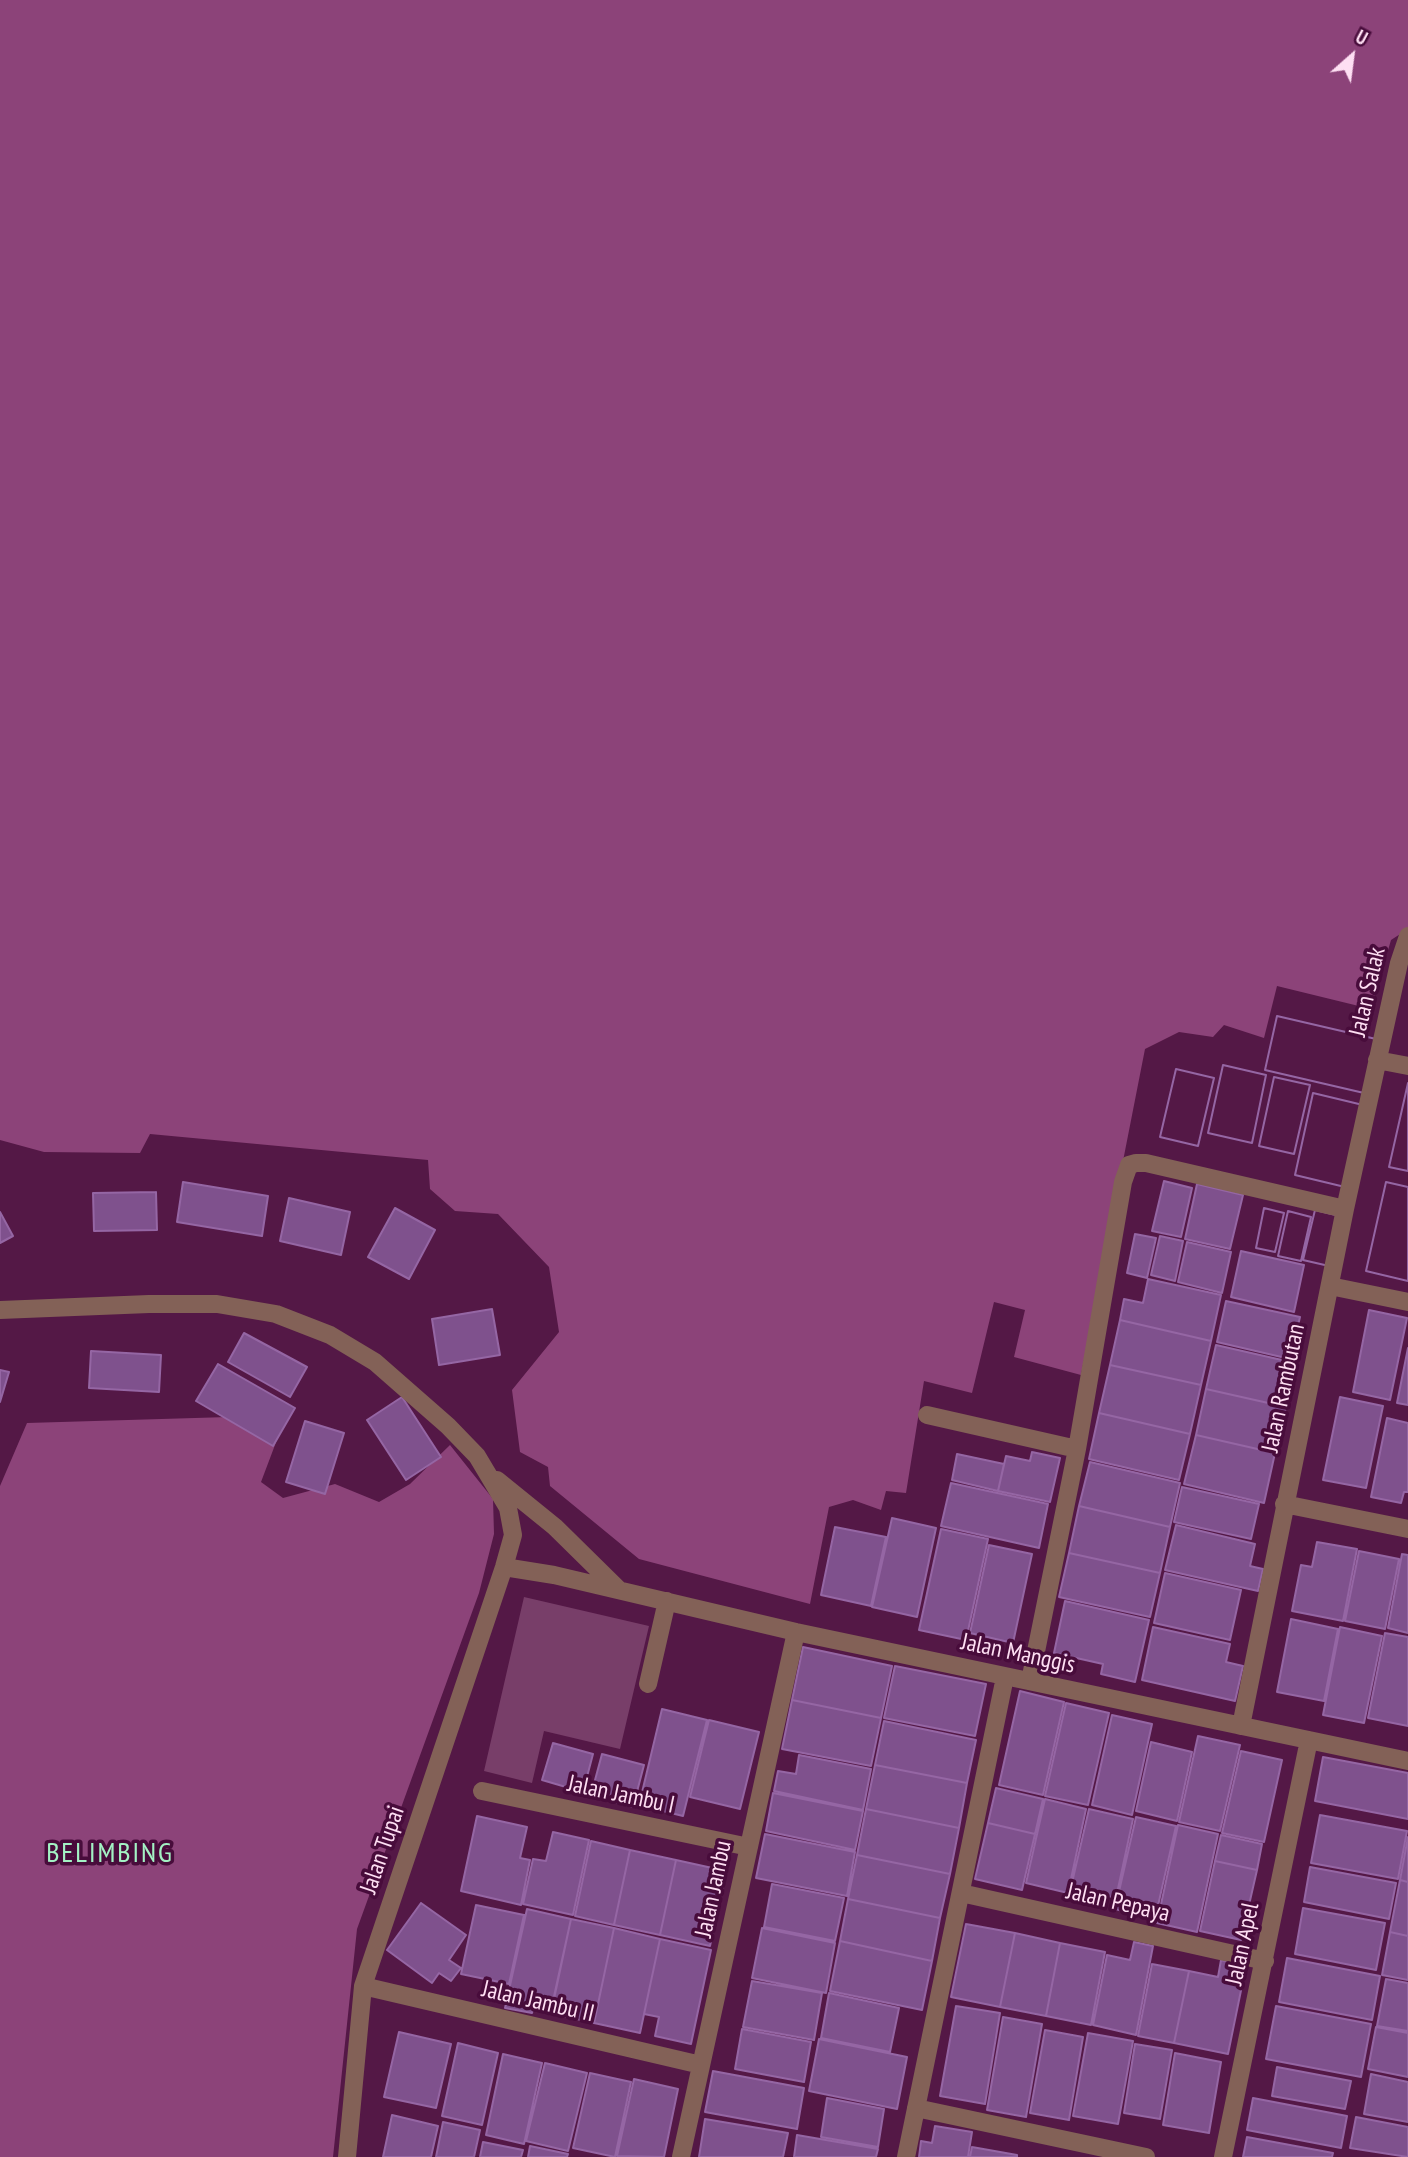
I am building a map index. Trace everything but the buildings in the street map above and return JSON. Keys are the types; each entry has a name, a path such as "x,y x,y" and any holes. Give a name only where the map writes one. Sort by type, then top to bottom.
{"street":[{"name":"Jalan Salak","path":"1377,1060 1399,963 1408,936"},
{"path":"1377,1060 1408,1066"},
{"name":"Jalan Rambutan","path":"1241,1726 1284,1504 1377,1060"},
{"path":"1030,1681 1077,1449 1123,1182 1129,1165 1146,1163 1345,1209"},
{"path":"1330,1286 1408,1302"},
{"path":"0,1310 217,1304 276,1314 330,1335 375,1362 448,1426 477,1456 488,1474 555,1527 620,1591"},
{"path":"928,1415 1077,1449"},
{"name":"Jalan Tupai","path":"347,2157 363,1986 513,1535 508,1508 488,1474"},
{"path":"1284,1504 1408,1529"},
{"name":"Jalan Manggis","path":"504,1567 554,1575 796,1632 1006,1677 1408,1760"},
{"path":"648,1684 667,1601"},
{"name":"Jalan Jambu","path":"681,2157 796,1632"},
{"path":"906,2157 1006,1677"},
{"name":"Jalan Apel","path":"1223,2157 1309,1740"},
{"name":"Jalan Jambu I","path":"482,1791 749,1847"},
{"name":"Jalan Pepaya","path":"961,1893 1265,1961"},
{"name":"Jalan Jambu II","path":"363,1986 701,2065"},
{"path":"916,2108 1146,2157"}],"shaded area":[{"path":"0,0 1408,0 1408,929 1391,940 1371,1009 1277,986 1264,1038 1224,1025 1213,1037 1179,1032 1145,1049 1081,1375 1014,1357 1025,1310 994,1302 972,1393 924,1381 906,1493 886,1491 881,1510 853,1500 829,1507 810,1604 639,1559 550,1486 548,1467 520,1452 512,1390 559,1332 549,1267 498,1214 455,1211 430,1189 428,1160 150,1134 140,1153 44,1152 0,1140"},
{"path":"262,1416 278,1437 261,1482 283,1498 335,1484 379,1502 410,1484 450,1445 493,1499 494,1534 479,1593 357,1929 333,2157 0,2157 0,1486 27,1423"},
{"path":"524,1597 649,1626 620,1749 544,1731 532,1783 484,1771"}],"district":[{"name":"BELIMBING","path":"110,1854"}]}
